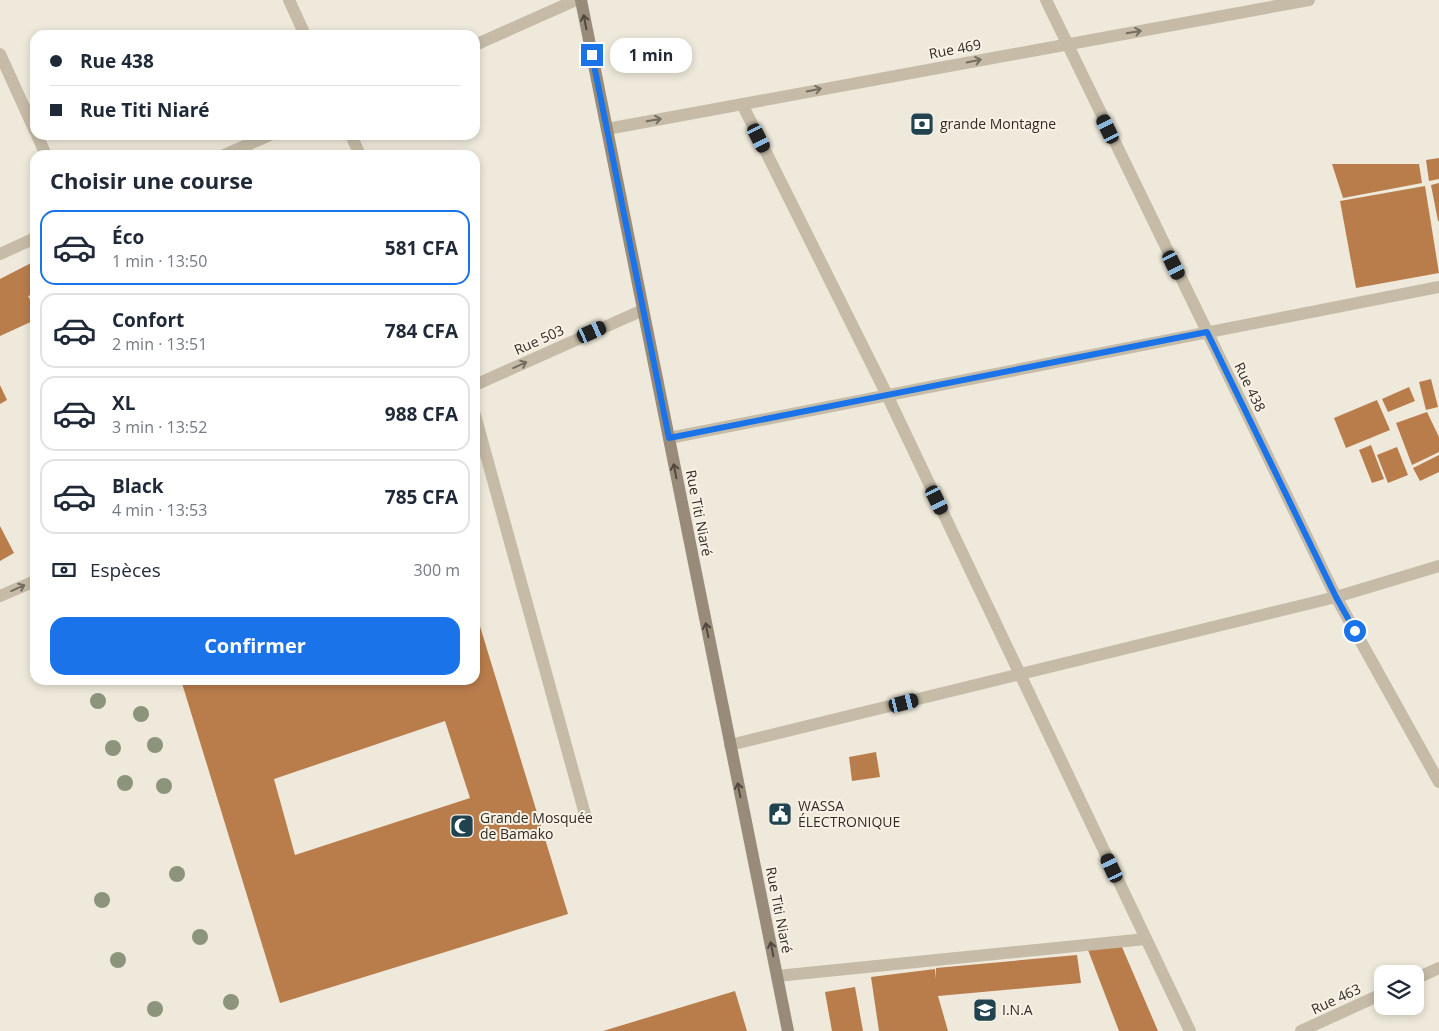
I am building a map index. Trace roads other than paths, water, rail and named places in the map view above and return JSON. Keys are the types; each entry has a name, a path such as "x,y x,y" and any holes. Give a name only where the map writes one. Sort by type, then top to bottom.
{"main road":[{"name":"Rue Titi Niaré","path":"581,0 788,1031"}],"street":[{"path":"289,0 303,30"},
{"path":"480,43 576,0"},
{"name":"Rue 438","path":"1046,0 1336,597 1439,782"},
{"name":"Rue 469","path":"606,129 1309,0"},
{"path":"0,54 30,119"},
{"path":"742,104 887,395 1190,1031"},
{"path":"236,150 258,140"},
{"path":"0,254 30,240"},
{"path":"669,438 1439,287"},
{"name":"Rue 503","path":"480,382 643,310"},
{"path":"480,433 586,818"},
{"path":"730,745 1336,597 1439,566"},
{"path":"0,596 30,583"},
{"path":"777,976 1146,939"},
{"path":"1424,975 1439,968"},
{"name":"Rue 463","path":"1301,1031 1374,998"}],"place":[{"name":"grande Montagne","path":"922,124"},
{"name":"WASSA ÉLECTRONIQUE","path":"780,814"},
{"name":"Grande Mosquée de Bamako","path":"462,826"},
{"name":"I.N.A","path":"985,1010"}]}
